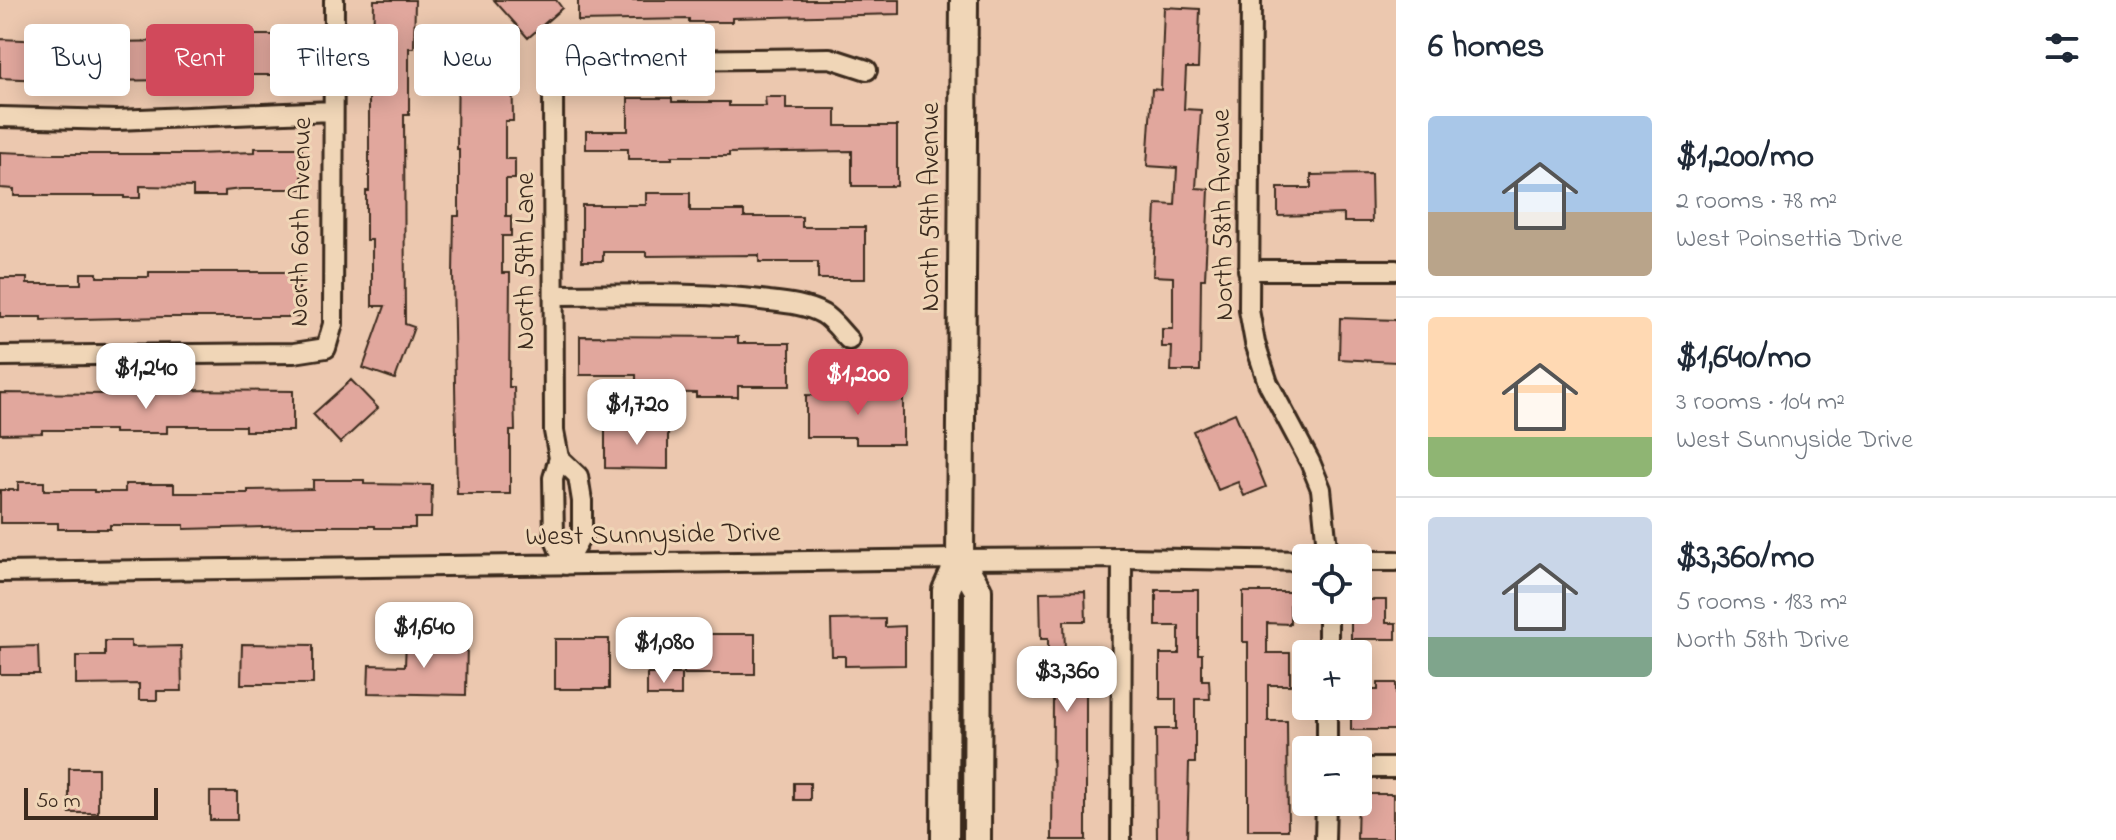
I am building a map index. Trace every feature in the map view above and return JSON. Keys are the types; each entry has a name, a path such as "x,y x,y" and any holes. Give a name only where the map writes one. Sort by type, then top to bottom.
{"main road":[{"name":"North 59th Avenue","path":"945,840 946,590 960,559 964,0"},
{"name":"North 59th Avenue","path":"960,559 978,590 977,840"}],"street":[{"name":"North 60th Avenue","path":"0,356 294,353 326,348 333,324 334,0"},
{"name":"North 58th Avenue","path":"1251,0 1249,310 1255,343 1268,383 1321,489 1327,544"},
{"name":"North 59th Lane","path":"565,565 554,537 553,478 559,458 554,431 553,86 559,64 579,61 830,58 867,70"},
{"path":"0,117 117,120 332,111"},
{"path":"1248,270 1396,270"},
{"path":"554,295 690,294 783,302 823,315 849,340"},
{"name":"North 59th Lane","path":"559,458 578,476 582,501 582,535 565,565"},
{"path":"1121,840 1122,558"},
{"name":"West Sunnyside Drive","path":"0,572 960,559 1292,561"},
{"path":"1372,561 1396,561"},
{"path":"1372,768 1396,768"},
{"path":"1325,840 1326,816"}],"building":[{"path":"374,0 415,0 414,48 409,48 409,115 404,115 405,324 414,327 395,379 363,368 385,306 372,306 372,240 366,240 369,96 398,96 398,24 374,24"},
{"path":"494,0 556,0 562,8 544,24 536,24 536,31 528,38 520,29 520,24 515,24"},
{"path":"578,0 900,0 900,14 732,18 732,22 689,22 689,19 578,21"},
{"path":"1164,7 1200,9 1198,68 1186,68 1184,109 1201,110 1196,188 1209,189 1205,279 1201,279 1200,371 1171,371 1172,347 1162,347 1162,329 1173,329 1173,277 1153,276 1156,204 1175,205 1177,168 1147,166 1152,89 1161,90"},
{"path":"254,35 270,35 270,75 254,75"},
{"path":"0,39 24,40 24,79 0,78"},
{"path":"146,41 146,80 130,81 130,42"},
{"path":"458,96 513,96 513,121 505,121 505,159 515,159 515,179 506,179 506,216 511,216 511,236 502,236 502,273 510,273 509,387 514,387 515,431 510,431 510,494 457,494 453,274 454,216 459,216"},
{"path":"765,97 786,97 786,109 836,109 836,126 897,126 897,186 852,186 852,151 628,159 628,149 586,149 586,131 628,131 628,98 672,98 672,102 729,102 729,106 766,106"},
{"path":"255,148 302,148 302,189 241,189 225,191 225,196 193,196 193,187 140,186 140,198 124,198 14,196 14,189 0,188 0,152 193,154 255,152"},
{"path":"1371,174 1372,222 1344,222 1344,214 1278,216 1278,188 1311,188 1311,175"},
{"path":"646,193 690,193 690,211 744,211 744,217 802,217 802,227 865,227 865,279 818,279 818,262 759,262 759,255 646,256 646,252 603,252 603,261 582,261 582,205 646,205"},
{"path":"149,272 299,272 299,317 41,320 41,317 0,317 0,278 27,278 27,284 81,284 81,273 97,273 97,277 149,277"},
{"path":"1340,318 1396,320 1396,362 1339,359"},
{"path":"580,336 738,337 738,343 790,343 790,386 738,386 738,397 636,392 636,375 580,375"},
{"path":"351,380 378,408 340,443 313,414"},
{"path":"883,387 903,387 903,444 856,444 856,437 806,437 806,395 883,398"},
{"path":"114,391 293,391 293,431 245,431 245,426 167,426 167,433 42,430 42,433 0,434 0,393 114,394"},
{"path":"1235,413 1266,487 1244,496 1238,482 1218,490 1193,431"},
{"path":"605,426 668,426 668,469 605,468"},
{"path":"313,480 432,485 431,518 415,518 415,528 301,526 184,529 184,525 110,525 110,529 58,529 58,523 0,523 0,490 18,490 18,482 44,482 44,490 125,492 125,484 174,484 174,493 248,493 248,490 313,489"},
{"path":"1156,590 1198,590 1198,654 1202,654 1202,680 1209,680 1210,699 1195,699 1195,763 1189,763 1187,840 1157,840 1156,729 1176,729 1176,699 1160,699 1160,654 1179,654 1179,626 1156,626"},
{"path":"1085,591 1086,621 1064,621 1065,650 1086,650 1086,840 1052,840 1053,699 1048,699 1048,639 1041,639 1040,592"},
{"path":"1243,592 1290,592 1290,624 1267,623 1267,653 1290,653 1290,685 1268,685 1268,721 1287,721 1288,830 1248,830 1248,642 1243,642"},
{"path":"1372,600 1386,600 1386,623 1396,623 1396,639 1351,639 1351,624 1372,624"},
{"path":"885,619 885,627 905,626 905,665 845,666 845,656 832,656 831,620"},
{"path":"684,634 755,634 755,674 684,674"},
{"path":"555,639 609,639 609,689 555,689"},
{"path":"406,640 467,641 466,695 368,693 369,665 405,666"},
{"path":"105,641 131,641 131,647 181,646 182,691 157,691 157,700 139,700 139,684 76,685 76,656 105,656"},
{"path":"242,644 313,645 313,684 241,684"},
{"path":"38,646 39,674 0,674 0,647"},
{"path":"647,674 681,674 681,696 647,696"},
{"path":"1378,683 1396,683 1396,730 1351,730 1351,720 1372,720 1372,690 1378,690"},
{"path":"69,768 98,768 98,813 69,813"},
{"path":"794,783 810,783 810,800 794,800"},
{"path":"210,792 237,792 237,820 210,820"},
{"path":"1372,794 1393,794 1393,839 1357,839 1358,816 1372,816"}]}
